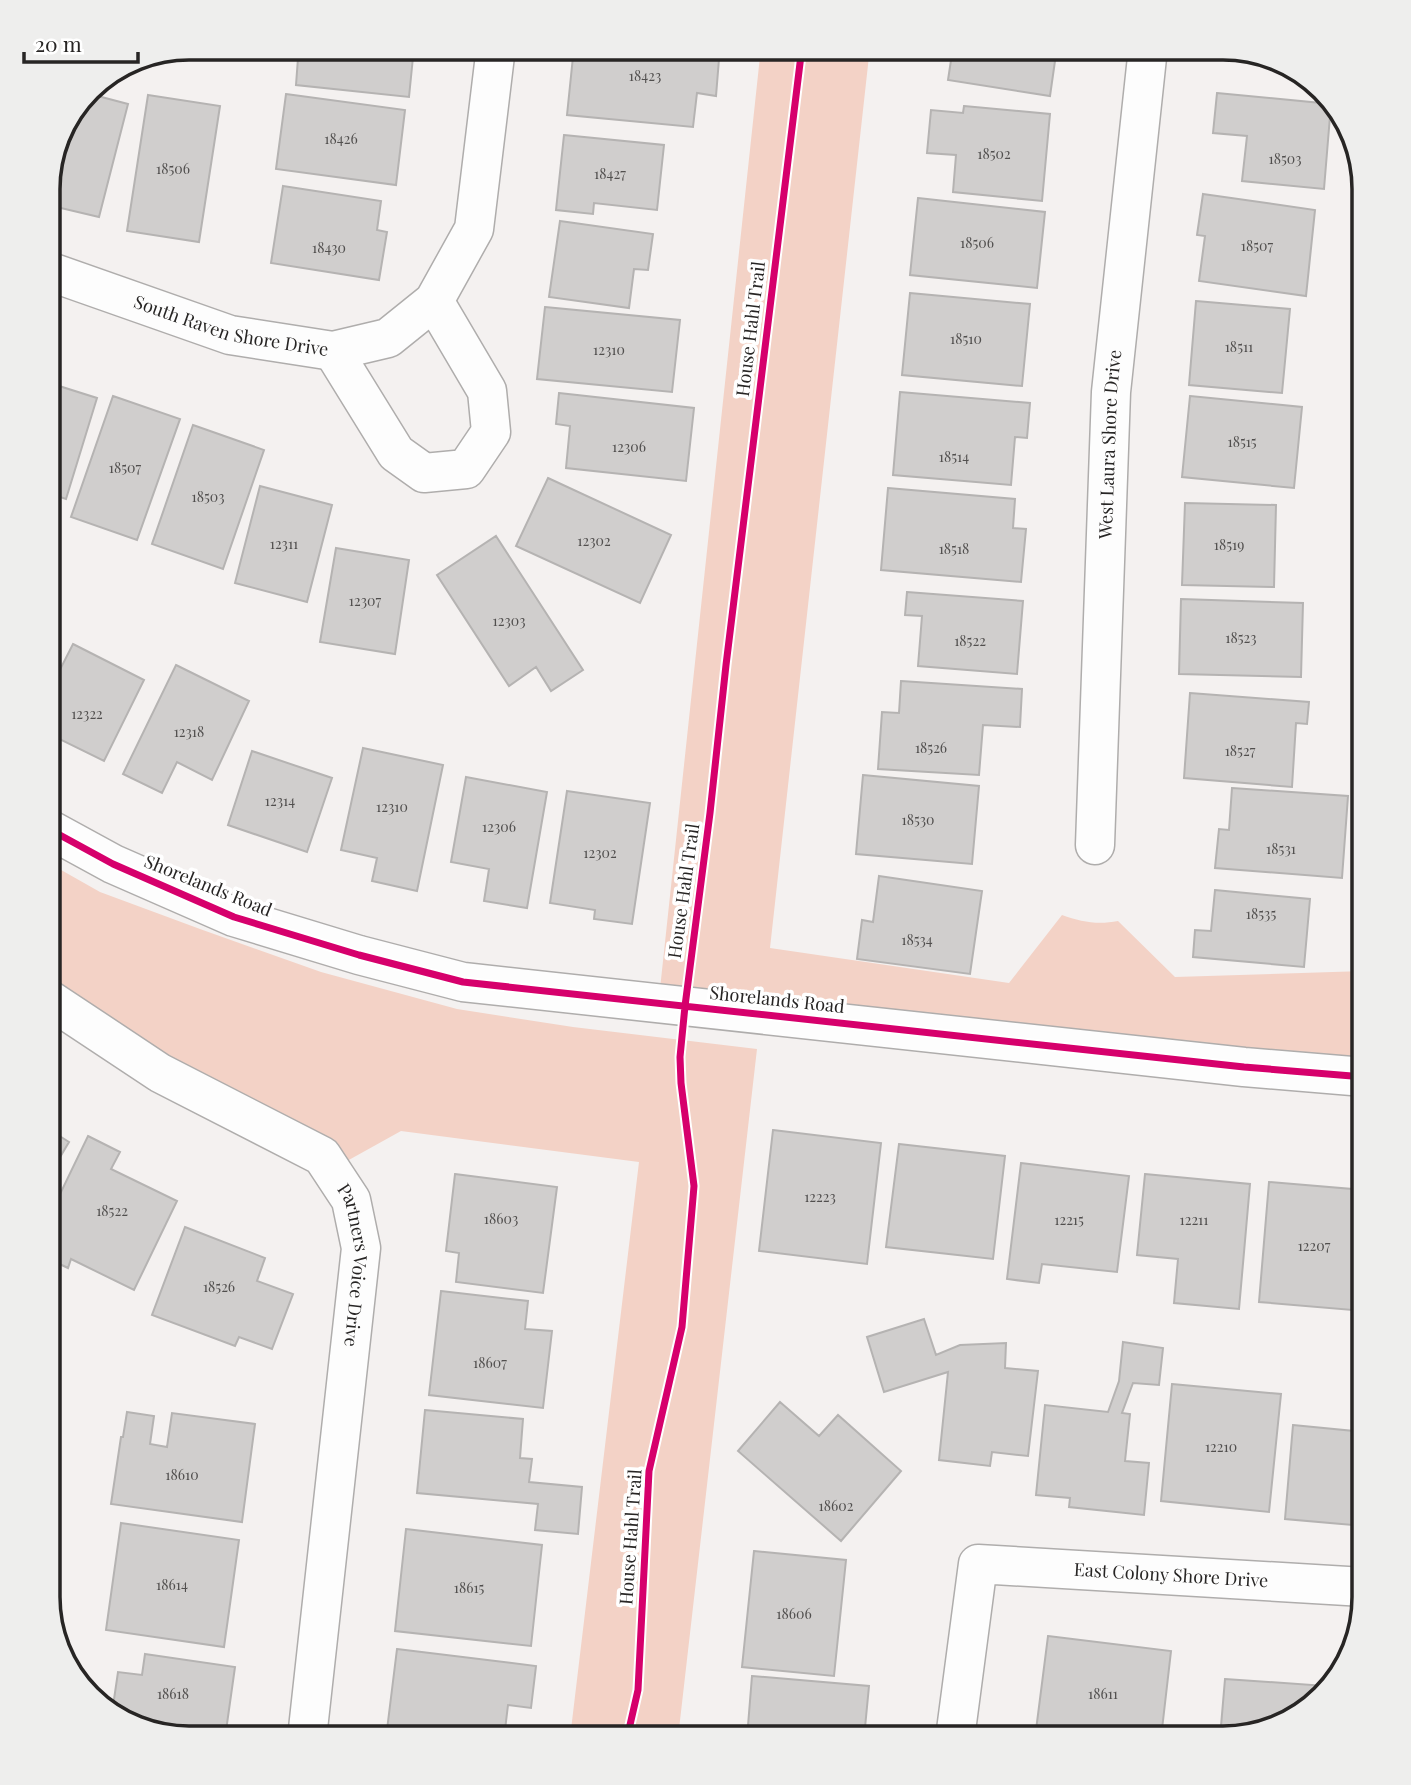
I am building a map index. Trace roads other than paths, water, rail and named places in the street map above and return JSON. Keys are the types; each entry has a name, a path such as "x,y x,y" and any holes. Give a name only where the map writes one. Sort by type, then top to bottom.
{"street":[{"name":"South Raven Shore Drive","path":"60,275 230,335 332,351 388,338 434,301 474,229 494,60"},
{"name":"West Laura Shore Drive","path":"1095,845 1111,392 1147,60"},
{"path":"332,351 396,453 424,473 466,469 491,432 487,390 434,301"},
{"name":"Shorelands Road","path":"60,835 113,864 234,916 359,955 463,982 1244,1067 1352,1076"},
{"name":"Partners Voice Drive","path":"60,1007 160,1073 322,1156 351,1200 361,1248 308,1726"},
{"name":"East Colony Shore Drive","path":"957,1726 978,1564 1352,1586"}]}
